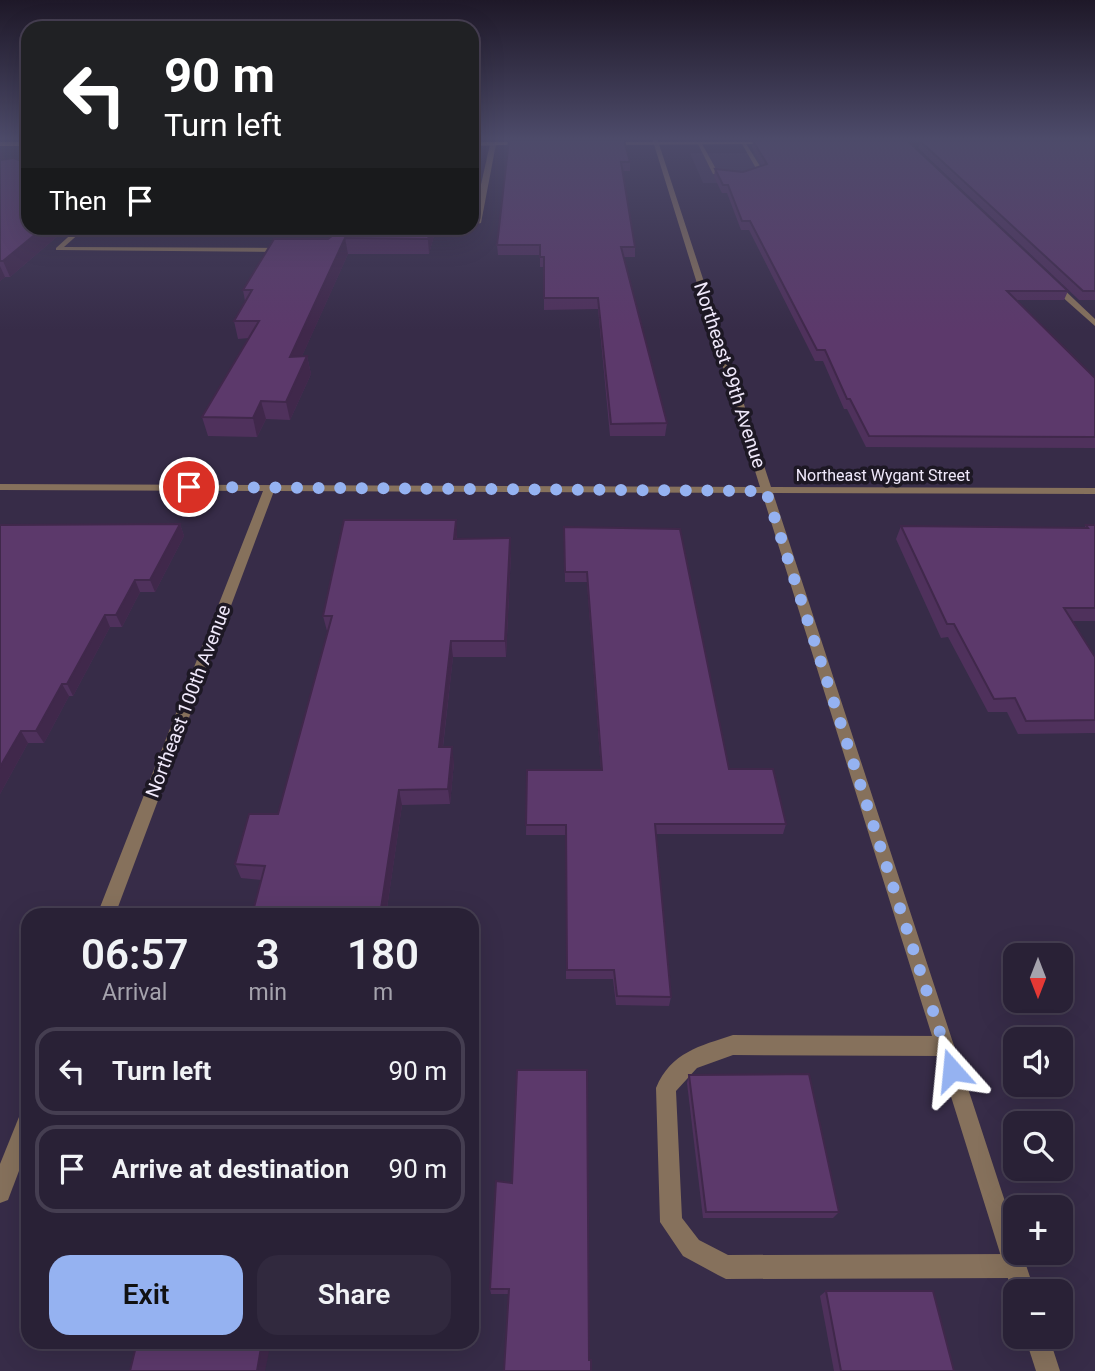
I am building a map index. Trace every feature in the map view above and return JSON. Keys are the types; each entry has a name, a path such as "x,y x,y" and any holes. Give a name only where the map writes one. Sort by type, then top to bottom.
{"street":[{"name":"Northeast 99th Avenue","path":"674,202 1018,1279"},
{"path":"73,235 58,249 290,250"},
{"path":"1045,276 1095,324"},
{"name":"Northeast Wygant Street","path":"0,487 1095,491"},
{"name":"Northeast 100th Avenue","path":"109,908 270,487"},
{"path":"944,1046 733,1045 690,1060 666,1088 671,1222 691,1248 726,1267 1014,1266"},
{"path":"0,1192 21,1137"},
{"path":"1041,1349 1048,1371"}],"building":[{"path":"0,202 21,202 21,235 35,235 0,261"},
{"path":"502,202 628,202 635,247 621,247 667,423 611,424 598,298 544,298 544,257 540,257 540,245 497,245"},
{"path":"735,202 973,202 1068,291 1007,291 1095,378 1095,437 869,436 850,399 847,399 825,350 817,350 750,221 742,221"},
{"path":"986,202 1095,202 1095,291 1083,291"},
{"path":"333,235 429,235 428,239 345,238 290,357 307,356 286,402 261,401 253,418 202,417 259,321 234,321 252,290 243,290 274,239 328,239"},
{"path":"344,520 456,520 454,539 510,538 505,641 451,641 439,747 452,747 448,789 399,790 381,908 254,908 265,866 235,864 249,814 278,814 332,616 323,616"},
{"path":"180,524 150,580 135,580 116,615 105,615 67,684 62,684 36,731 21,731 0,767 0,525"},
{"path":"1086,525 1095,525 1095,608 1064,608 1095,657 1095,720 1026,721 1015,698 994,699 954,624 947,624 901,526 1088,528"},
{"path":"564,527 680,529 729,769 773,769 786,824 655,824 671,997 617,996 614,970 567,970 566,825 526,825 527,770 602,770 587,572 565,572"},
{"path":"517,1070 587,1070 591,1371 504,1371 509,1289 490,1289 496,1181 512,1183"},
{"path":"809,1074 839,1212 706,1212 689,1075"},
{"path":"826,1291 933,1291 954,1371 841,1371"},
{"path":"135,1349 261,1349 257,1371 130,1371"}],"route":[{"path":"189,487 766,491 952,1070"}]}
